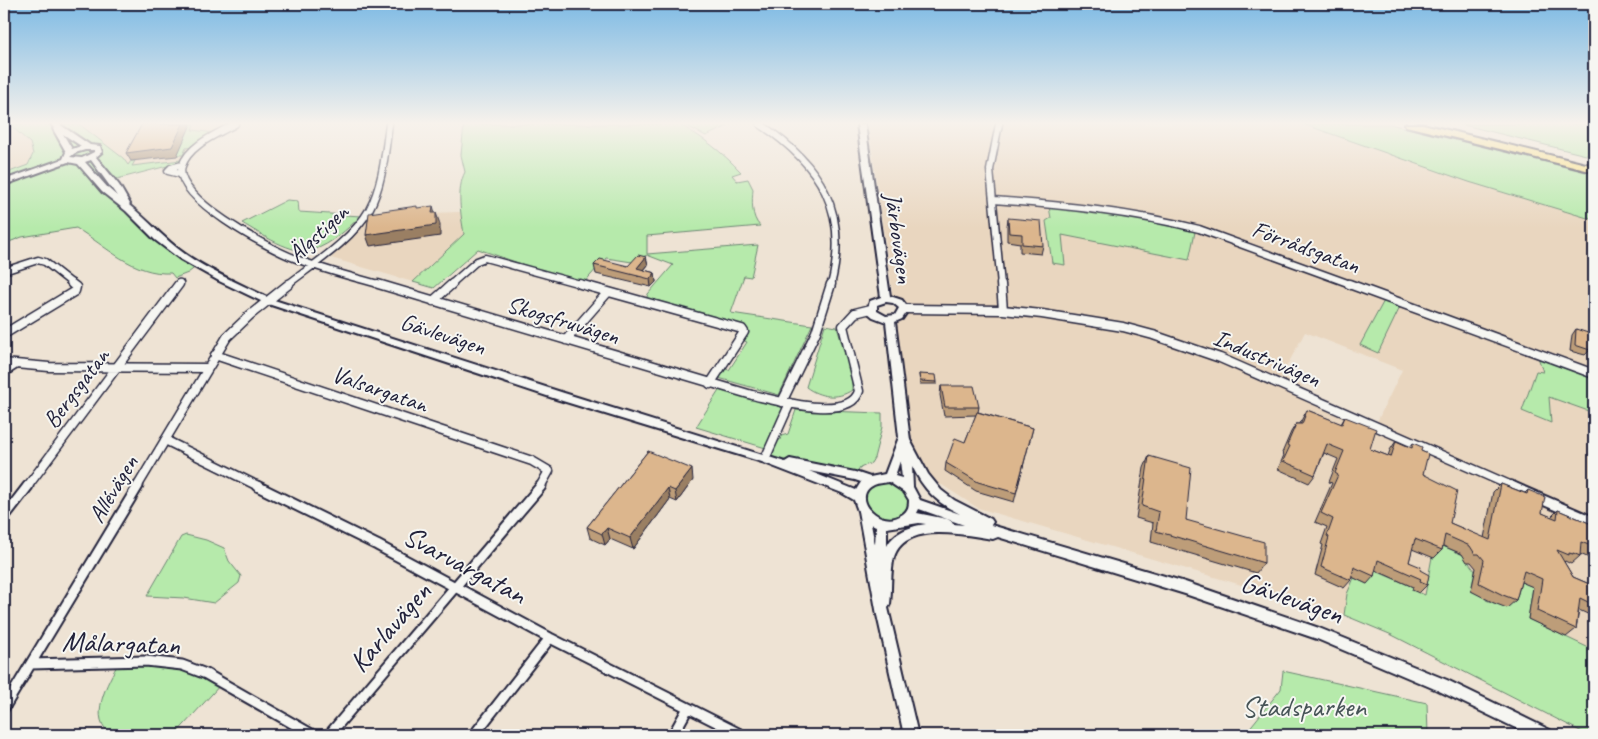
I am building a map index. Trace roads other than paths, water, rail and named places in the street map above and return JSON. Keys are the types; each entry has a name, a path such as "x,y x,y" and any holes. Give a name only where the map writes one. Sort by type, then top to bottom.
{"highway":[{"path":"1554,158 1594,168"},
{"path":"1557,158 1594,168"}],"main road":[{"path":"4,183 63,158"},
{"path":"74,158 80,161 88,158"},
{"name":"Gävlevägen","path":"93,158 116,187 129,209"},
{"name":"Järbovägen","path":"866,158 886,298"},
{"name":"Gävlevägen","path":"80,161 105,190 129,209 158,238 183,257 222,279 268,301 560,396 765,458 858,496"},
{"name":"Järbovägen","path":"886,298 898,302 904,309 900,316 890,320 878,317 872,309 875,302 886,298"},
{"name":"Järbovägen","path":"890,320 902,410 908,487"},
{"name":"Järbovägen","path":"889,478 903,436"},
{"path":"903,436 924,479 934,491 944,500 1012,537"},
{"name":"Gävlevägen","path":"765,458 855,476 870,481 889,478"},
{"path":"889,478 900,481 908,487 913,495 915,503 910,514 902,520"},
{"path":"870,481 862,488 858,496 859,505 863,512 883,615 911,735"},
{"name":"Gävlevägen","path":"915,503 1012,537 1185,588 1319,634 1442,685 1545,735"},
{"path":"863,512 873,520 883,523 881,530 883,615"},
{"name":"Gävlevägen","path":"883,523 895,523 902,520 919,518 1012,537"},
{"path":"883,615 888,558 897,542 907,534 938,528 1012,537"}],"street":[{"name":"Skogsfruvägen","path":"188,158 182,165 180,174 183,182 190,190 238,228 275,250 313,265 710,384 786,403 836,407 852,403 857,398 860,391 843,326 855,312 872,309"},
{"name":"Älgstigen","path":"268,301 351,233 369,209 381,176 384,158"},
{"path":"765,458 786,403 820,326 833,278 837,234 834,211 823,184 802,158"},
{"path":"992,158 990,170 1003,310"},
{"name":"Skogsfruvägen","path":"180,174 168,171 170,168 182,165"},
{"name":"Förrådsgatan","path":"994,200 1097,209 1154,218 1199,229 1594,374"},
{"path":"434,301 477,261 485,258 742,329 744,332 710,384"},
{"path":"4,271 38,260 45,262 76,287 75,291 4,334"},
{"name":"Bergsgatan","path":"4,517 180,283"},
{"path":"566,340 608,292"},
{"name":"Allévägen","path":"4,708 7,698 31,664 215,355 227,337 268,301"},
{"name":"Industrivägen","path":"904,309 1003,310 1050,315 1123,327 1189,347 1220,358 1594,522"},
{"name":"Valsargatan","path":"215,355 532,461"},
{"path":"4,363 15,365 115,368 207,368"},
{"path":"4,372 15,365"},
{"name":"Svarvargatan","path":"165,440 456,587 550,638 742,735"},
{"name":"Karlavägen","path":"329,735 547,477 548,471 546,468 532,461"},
{"path":"474,735 550,638"},
{"name":"Målargatan","path":"31,664 146,661 182,665 206,674 313,735"},
{"path":"673,735 688,708"}],"park label":[{"name":"Stadsparken","path":"1304,706"}]}
